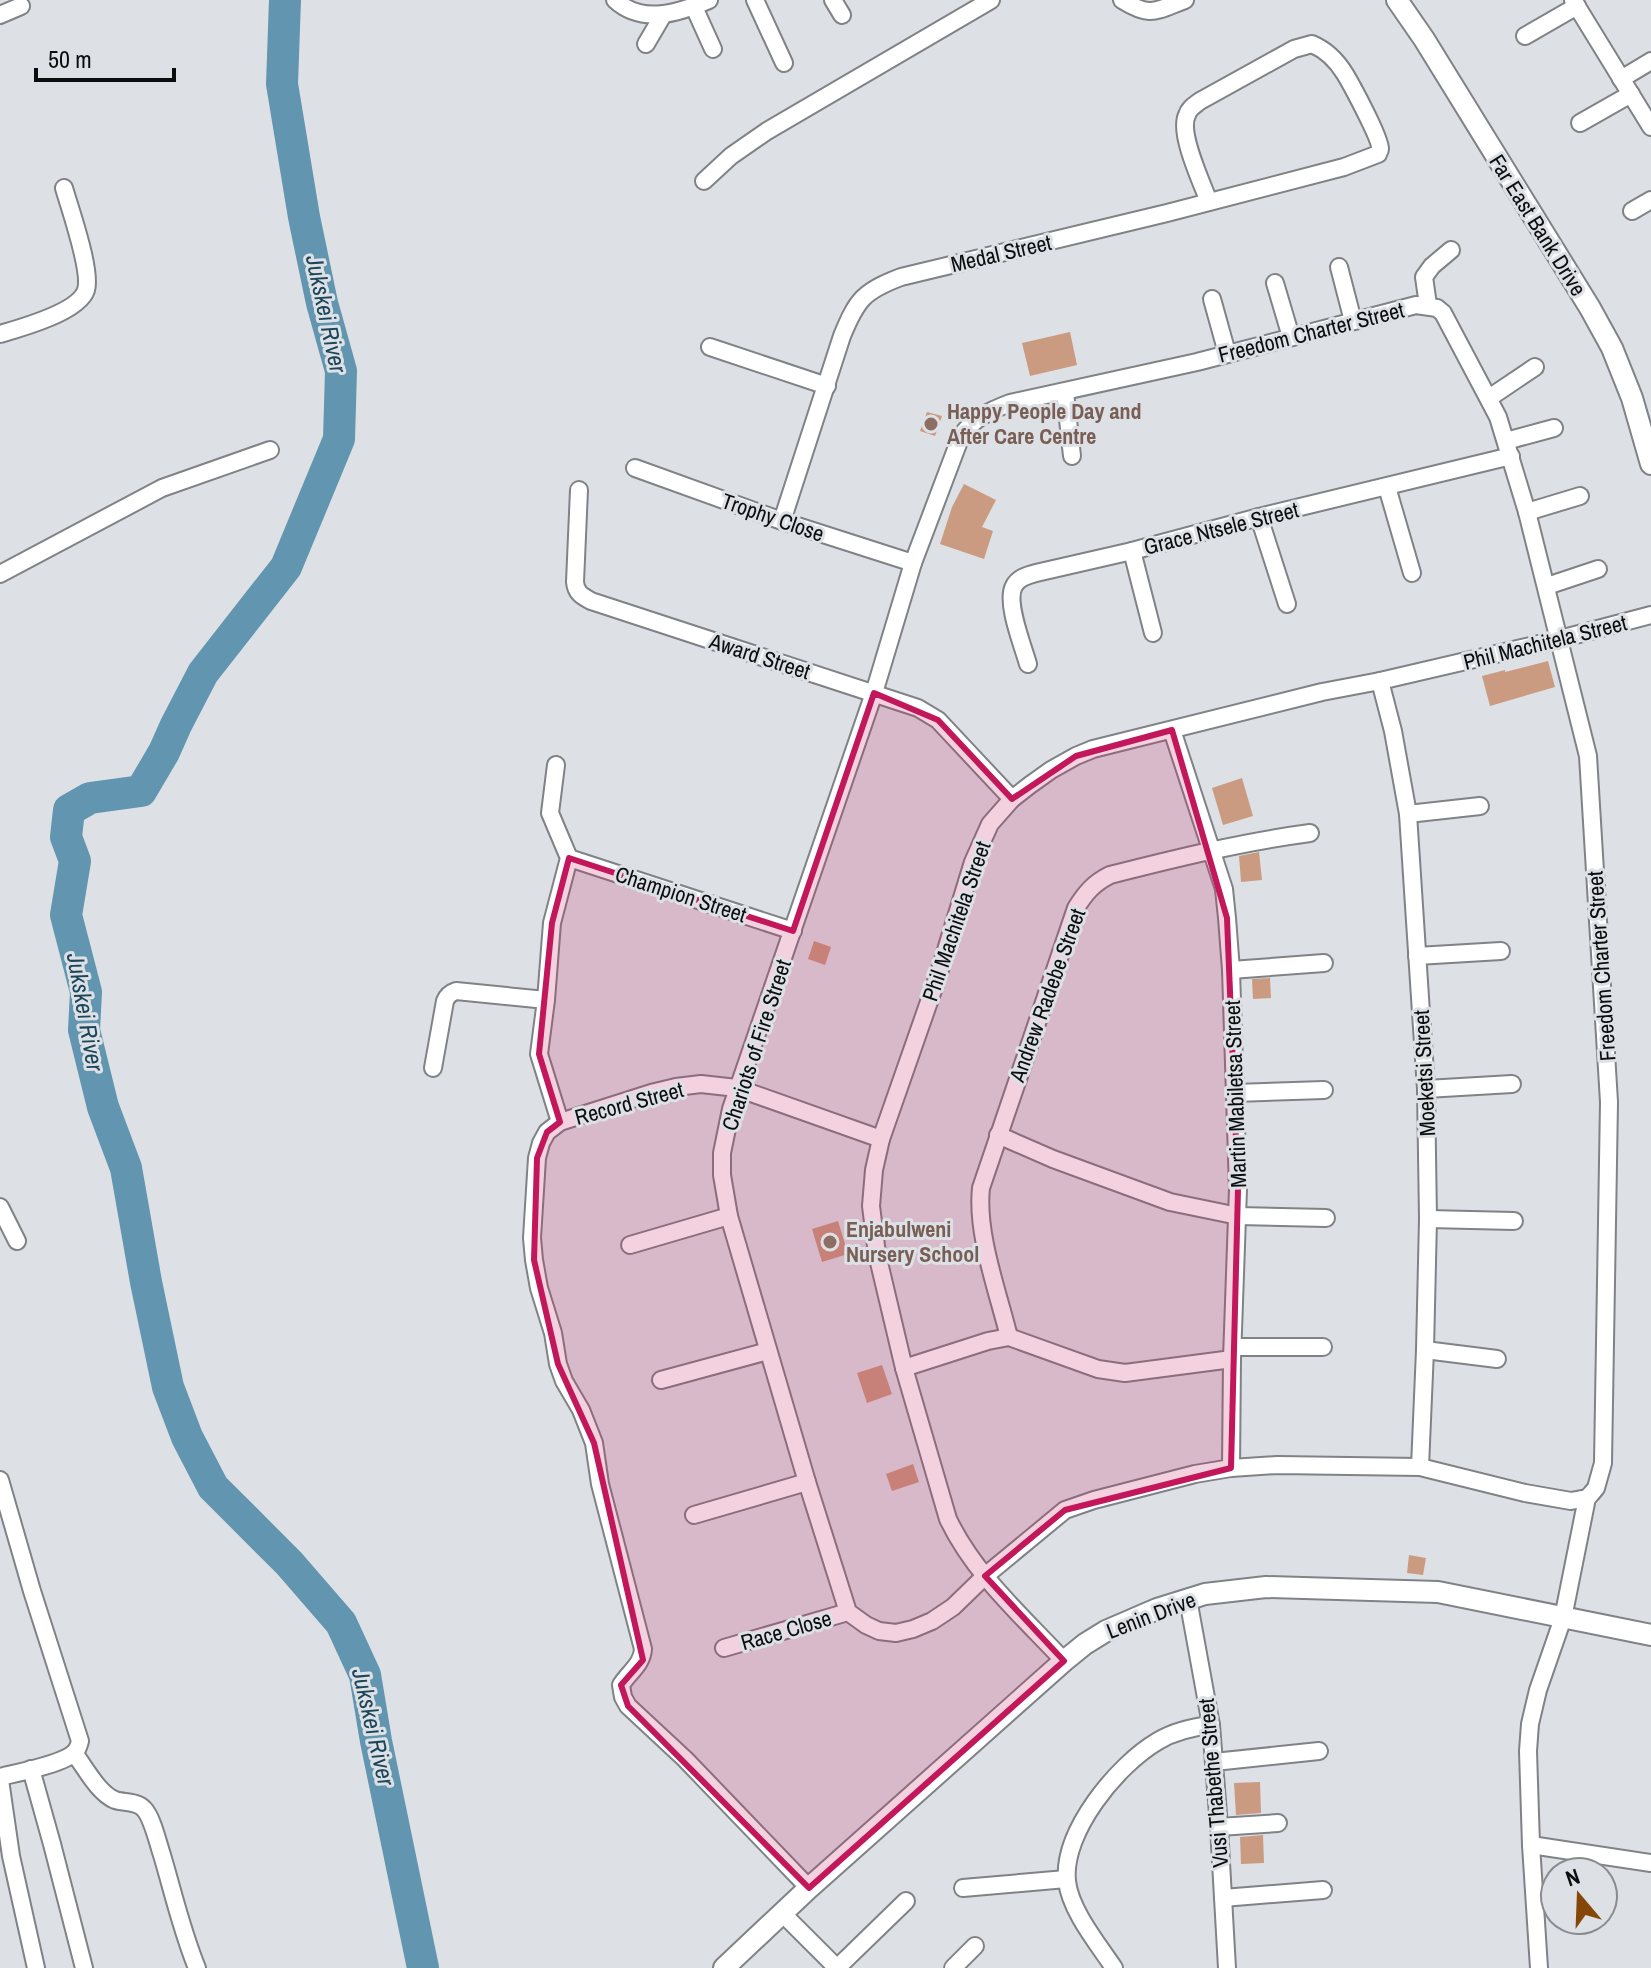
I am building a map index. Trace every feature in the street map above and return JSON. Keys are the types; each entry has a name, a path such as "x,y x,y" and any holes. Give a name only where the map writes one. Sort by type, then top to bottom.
{"street":[{"path":"615,0 635,12 663,15 702,3 713,49"},
{"path":"755,0 784,63"},
{"path":"704,181 731,156 767,131 991,0"},
{"path":"1122,0 1147,12 1185,0"},
{"name":"Far East Bank Drive","path":"1397,0 1424,39 1612,348 1632,398 1651,464"},
{"path":"1525,36 1575,3 1651,127"},
{"path":"0,15 21,6"},
{"path":"646,44 663,15"},
{"name":"Medal Street","path":"782,521 850,316 860,299 871,290 901,277 1209,202 1344,167 1379,152 1379,144 1344,73 1321,47 1305,45 1200,101 1187,113 1185,131 1209,202"},
{"path":"1621,79 1651,61"},
{"path":"1580,123 1631,94"},
{"path":"0,334 68,309 86,292 85,266 64,188"},
{"path":"1632,211 1651,200"},
{"path":"1428,305 1424,277 1451,250"},
{"path":"1339,267 1353,321"},
{"path":"1275,283 1291,337"},
{"path":"1212,299 1227,353"},
{"name":"Freedom Charter Street","path":"969,424 991,410 1010,403 1416,305 1437,308 1447,320 1498,417 1547,586 1588,756 1609,1102 1603,1463 1596,1488 1587,1498 1563,1618 1538,1690 1530,1724 1531,1845 1539,1968"},
{"path":"710,347 827,386"},
{"path":"1489,398 1535,367"},
{"path":"1065,392 1072,456"},
{"name":"Chariots of Fire Street","path":"848,1612 729,1216 722,1175 722,1153 737,1088 874,693 913,563 955,450 969,424"},
{"name":"Grace Ntsele Street","path":"1028,664 1011,595 1014,584 1021,578 1387,487 1508,449 1554,428"},
{"path":"0,574 162,488 270,450"},
{"name":"Trophy Close","path":"635,468 782,521 913,563"},
{"path":"1387,487 1412,573"},
{"name":"Award Street","path":"579,490 575,582 576,589 584,598 918,708 938,720 1012,799"},
{"path":"1527,512 1580,496"},
{"path":"1259,517 1287,604"},
{"path":"1132,551 1153,633"},
{"path":"1547,586 1598,569"},
{"name":"Phil Machitela Street","path":"1064,1661 985,1576 948,1519 904,1368 872,1222 872,1186 881,1139 938,976 973,862 990,824 1012,799 1051,770 1093,749 1651,615"},
{"name":"Moeketsi Street","path":"1380,681 1393,731 1408,814 1426,1089 1428,1219 1420,1467"},
{"name":"Martin Mabiletsa Street","path":"1172,730 1224,889 1231,970 1238,1147 1231,1468"},
{"path":"556,765 550,813 569,858 552,923 539,1054 560,1122 547,1132 537,1158 532,1238 539,1288 553,1333 558,1364 594,1443 600,1484 643,1649 641,1661 621,1685 623,1697 628,1706 685,1759 809,1888"},
{"path":"1408,814 1480,806"},
{"name":"Andrew Radebe Street","path":"1009,1337 983,1236 979,1203 981,1188 1076,908 1086,891 1110,875 1211,849 1310,833"},
{"name":"Champion Street","path":"569,858 793,931"},
{"path":"1417,956 1501,951"},
{"path":"1231,970 1324,963"},
{"path":"433,1068 445,1001 452,993 546,1000"},
{"name":"Record Street","path":"560,1122 651,1093 701,1084 737,1088 881,1139"},
{"path":"1426,1089 1512,1084"},
{"path":"1235,1093 1324,1090"},
{"path":"998,1135 1170,1202 1238,1216 1326,1218"},
{"path":"0,1207 17,1241"},
{"path":"630,1245 729,1216"},
{"path":"1428,1219 1514,1221"},
{"path":"904,1368 1009,1337 1098,1369 1125,1373 1232,1353 1323,1347"},
{"path":"1425,1350 1497,1359"},
{"path":"661,1380 768,1351"},
{"path":"848,1612 879,1631 896,1633 913,1629 953,1607 1055,1516 1078,1504 1158,1482 1231,1468 1277,1465 1420,1467 1525,1493 1571,1501 1587,1498"},
{"path":"0,1480 80,1741 74,1753 52,1763 0,1778 11,1856 36,1968"},
{"path":"694,1515 807,1482"},
{"name":"Lenin Drive","path":"724,1968 809,1888 1064,1661 1106,1631 1129,1620 1205,1594 1266,1587 1438,1592 1651,1635"},
{"name":"Vusi Thabethe Street","path":"1188,1599 1211,1725 1227,1968"},
{"name":"Race Close","path":"724,1648 848,1612"},
{"path":"1114,1968 1068,1891 1067,1860 1073,1843 1086,1818 1114,1779 1158,1741 1211,1725"},
{"path":"1214,1762 1319,1751"},
{"path":"74,1753 107,1795 140,1806 146,1812 197,1968"},
{"path":"31,1769 84,1968"},
{"path":"1219,1827 1278,1823"},
{"path":"1531,1845 1651,1863"},
{"path":"963,1888 1066,1879"},
{"path":"1223,1898 1323,1890"},
{"path":"783,1914 837,1968 906,1901"},
{"path":"953,1968 975,1946"}],"highlighted area":[{"path":"874,693 938,720 1012,799 1076,756 1172,730 1227,918 1238,1189 1231,1468 1065,1510 985,1576 1064,1661 809,1888 628,1706 621,1685 643,1660 594,1443 558,1364 534,1260 537,1158 547,1132 560,1122 539,1054 552,923 569,858 793,931"}],"building":[{"path":"1070,332 1077,365 1030,376 1022,343"},
{"name":"Happy People Day and After Care Centre","path":"927,412 942,416 935,436 920,431"},
{"path":"964,484 996,500 982,527 993,531 984,559 940,544 952,507"},
{"path":"1548,661 1555,687 1490,706 1482,676"},
{"path":"1242,778 1253,816 1223,825 1212,788"},
{"path":"1259,852 1262,880 1241,882 1239,856"},
{"path":"814,941 831,947 825,965 808,959"},
{"path":"1270,978 1271,998 1253,999 1252,979"},
{"name":"Enjabulweni Nursery School","path":"838,1221 848,1254 822,1262 812,1229"},
{"path":"882,1365 892,1394 867,1403 857,1373"},
{"path":"913,1464 919,1482 892,1491 886,1474"},
{"path":"1409,1555 1426,1558 1423,1575 1407,1573"},
{"path":"1260,1782 1261,1813 1236,1815 1234,1783"},
{"path":"1263,1835 1264,1863 1241,1864 1240,1837"}],"waterway":[{"name":"Jukskei River","path":"285,0 282,84 304,217 322,303 341,371 339,439 286,567 203,673 141,791 90,798 69,810 66,837 75,861 66,915 86,992 84,1030 103,1107 126,1168 168,1387 187,1437 213,1487 289,1563 341,1623 365,1675 423,1968"}],"place":[{"name":"Happy People Day and After Care Centre","path":"931,424"},
{"name":"Enjabulweni Nursery School","path":"830,1242"}]}
